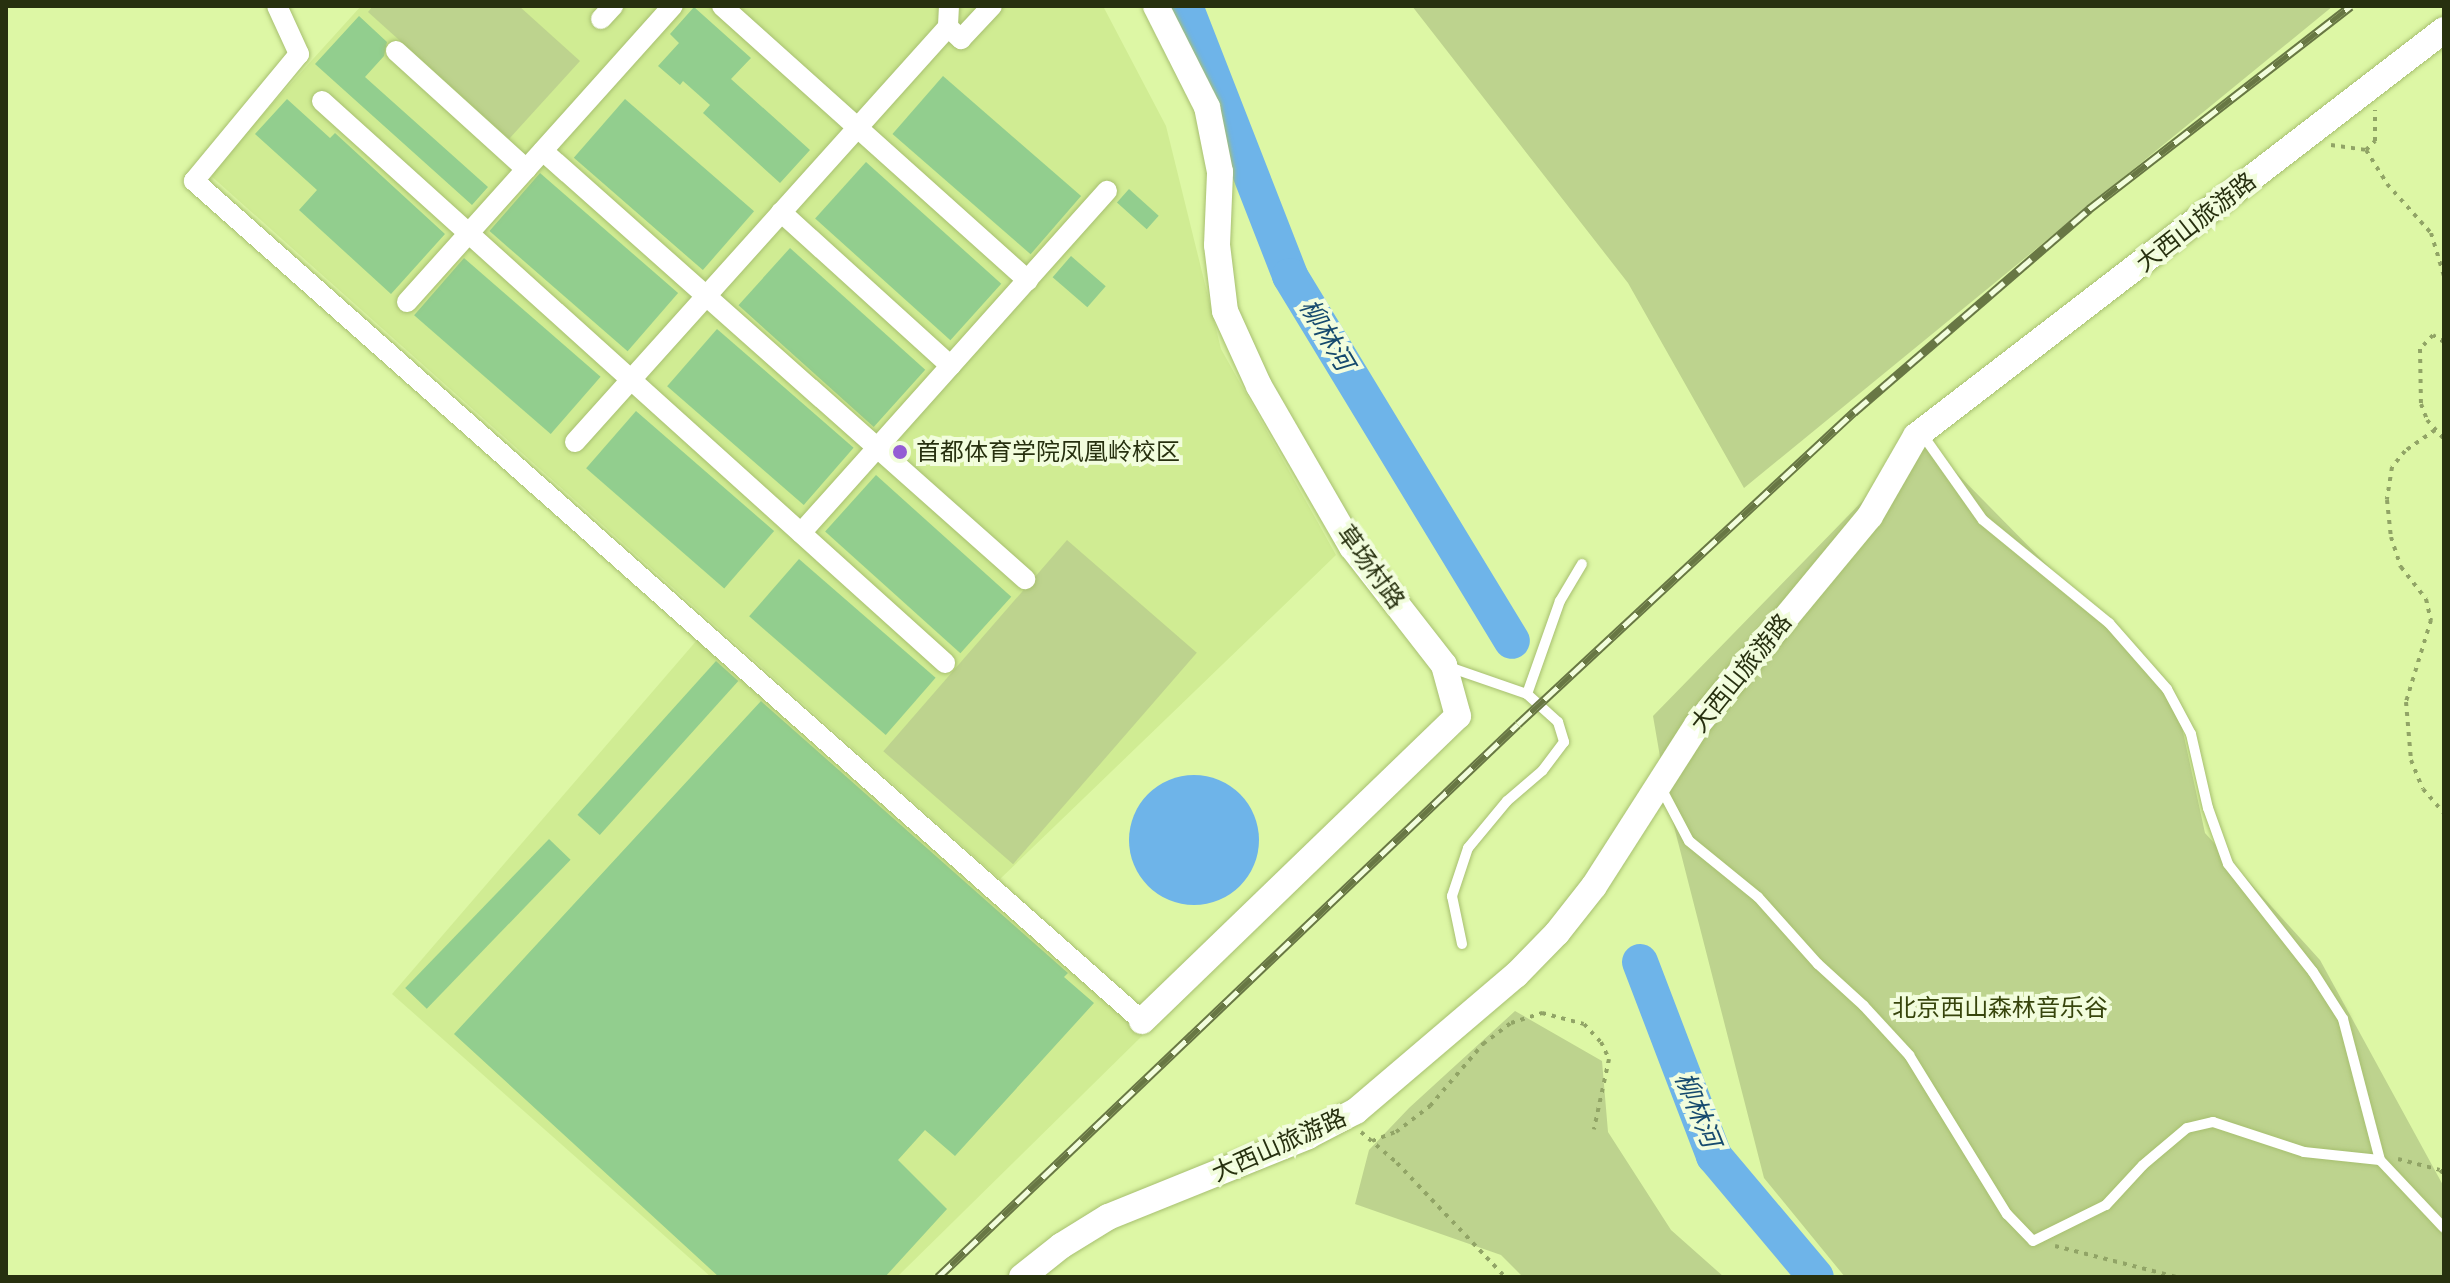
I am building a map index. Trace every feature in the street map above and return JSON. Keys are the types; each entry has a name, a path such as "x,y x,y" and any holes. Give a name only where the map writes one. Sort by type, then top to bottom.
{"street":[{"path":"277,6 299,54 194,181 1142,1021"},
{"path":"407,302 673,6"},
{"path":"722,6 1028,281"},
{"path":"575,442 857,128 949,16 961,39 992,6"},
{"name":"草场村路","path":"1142,1021 1458,716 1444,665 1352,547 1259,386 1225,311 1217,245 1220,172 1207,107 1156,6"},
{"name":"大西山旅游路","path":"1022,1277 1061,1246 1108,1217 1308,1136 1356,1111 1516,975 1557,933 1594,886 1697,725 1870,516 1921,432 2444,30"},
{"path":"396,51 526,169"},
{"path":"322,101 945,663"},
{"path":"543,151 1025,579"},
{"path":"801,533 1107,191"},
{"path":"781,212 951,366"}],"lane":[{"path":"1921,432 1983,520 2109,623 2167,689 2191,734 2208,808 2228,864 2313,972 2343,1019 2380,1160 2444,1228"},
{"path":"1527,694 1560,601 1582,564"},
{"path":"1444,665 1527,694 1558,722 1564,742 1542,771 1507,801 1468,848 1452,896 1462,944"},
{"path":"1659,784 1689,841 1758,897 1818,964 1864,1006 1909,1055 2007,1214 2033,1241 2106,1205 2143,1165 2187,1128 2213,1122 2304,1152 2380,1160"}],"path":[{"path":"2366,150 2375,141 2376,118 2371,84"},
{"path":"2304,138 2366,150 2387,184 2431,233 2444,276"},
{"path":"2444,342 2433,335 2420,349 2421,404 2427,420 2444,439"},
{"path":"2435,430 2405,451 2392,467 2387,500 2391,537 2401,567 2426,599 2431,620 2406,702 2411,760 2423,789 2444,813"},
{"path":"1372,1141 1396,1132 1430,1106 1483,1044 1501,1030 1542,1013 1584,1024 1601,1042 1609,1059 1594,1129"},
{"path":"1344,1117 1397,1163 1505,1277"},
{"path":"2380,1160 2404,1159 2444,1174"},
{"path":"2033,1241 2177,1277"}],"shaded area":[{"name":"首都体育学院凤凰岭校区","path":"361,6 1103,6 1166,126 1221,349 1336,555 1000,879 209,174"},
{"path":"697,640 1143,1035 897,1277 711,1277 392,994"}],"green space":[{"path":"373,6 519,6 580,61 509,139 368,12"},
{"path":"1412,6 2333,6 1744,488 1628,283"},
{"name":"北京西山森林音乐谷","path":"1923,439 2175,695 2205,833 2320,960 2444,1187 2444,1277 1845,1277 1764,1178 1668,803 1653,716"},
{"path":"1067,540 1197,653 1013,864 883,751"},
{"path":"1515,1011 1602,1061 1608,1132 1671,1230 1724,1277 1523,1277 1501,1255 1355,1204 1369,1150 1409,1108"}],"water":[{"path":"1194,775 1219,780 1240,794 1254,815 1259,840 1254,865 1240,886 1219,900 1194,905 1169,900 1148,886 1134,865 1129,840 1134,815 1148,794 1169,780"}],"building":[{"path":"694,7 751,58 731,79 810,150 780,183 703,113 710,105 683,81 680,85 658,66 679,43 670,34"},
{"path":"359,16 387,42 384,56 365,77 488,187 472,205 315,64"},
{"path":"943,76 1081,196 1031,254 892,134"},
{"path":"287,99 330,138 335,133 445,234 391,294 299,210 317,190 255,134"},
{"path":"625,99 754,211 703,270 574,158"},
{"path":"866,162 1001,284 950,340 815,218"},
{"path":"540,173 678,293 628,351 489,231"},
{"path":"1129,189 1159,216 1147,229 1117,202"},
{"path":"790,248 925,370 874,427 738,305"},
{"path":"1071,256 1106,286 1087,307 1053,277"},
{"path":"464,258 601,377 551,434 414,315"},
{"path":"717,329 854,448 804,505 667,386"},
{"path":"636,411 774,531 724,588 586,468"},
{"path":"876,475 1011,597 960,653 825,531"},
{"path":"799,559 936,678 886,735 749,616"},
{"path":"716,661 738,681 600,835 577,815"},
{"path":"761,701 1068,973 1064,977 1094,1003 955,1156 925,1130 898,1160 947,1209 885,1277 719,1277 454,1034"},
{"path":"549,839 571,860 427,1009 405,988"}],"waterway":[{"name":"柳林河","path":"1185,6 1290,276 1512,641"},
{"name":"柳林河","path":"1640,962 1714,1156 1816,1277"}],"railway":[{"path":"938,1277 1518,724 1854,412 2089,209 2351,6"}],"place":[{"name":"首都体育学院凤凰岭校区","path":"900,452"}]}
